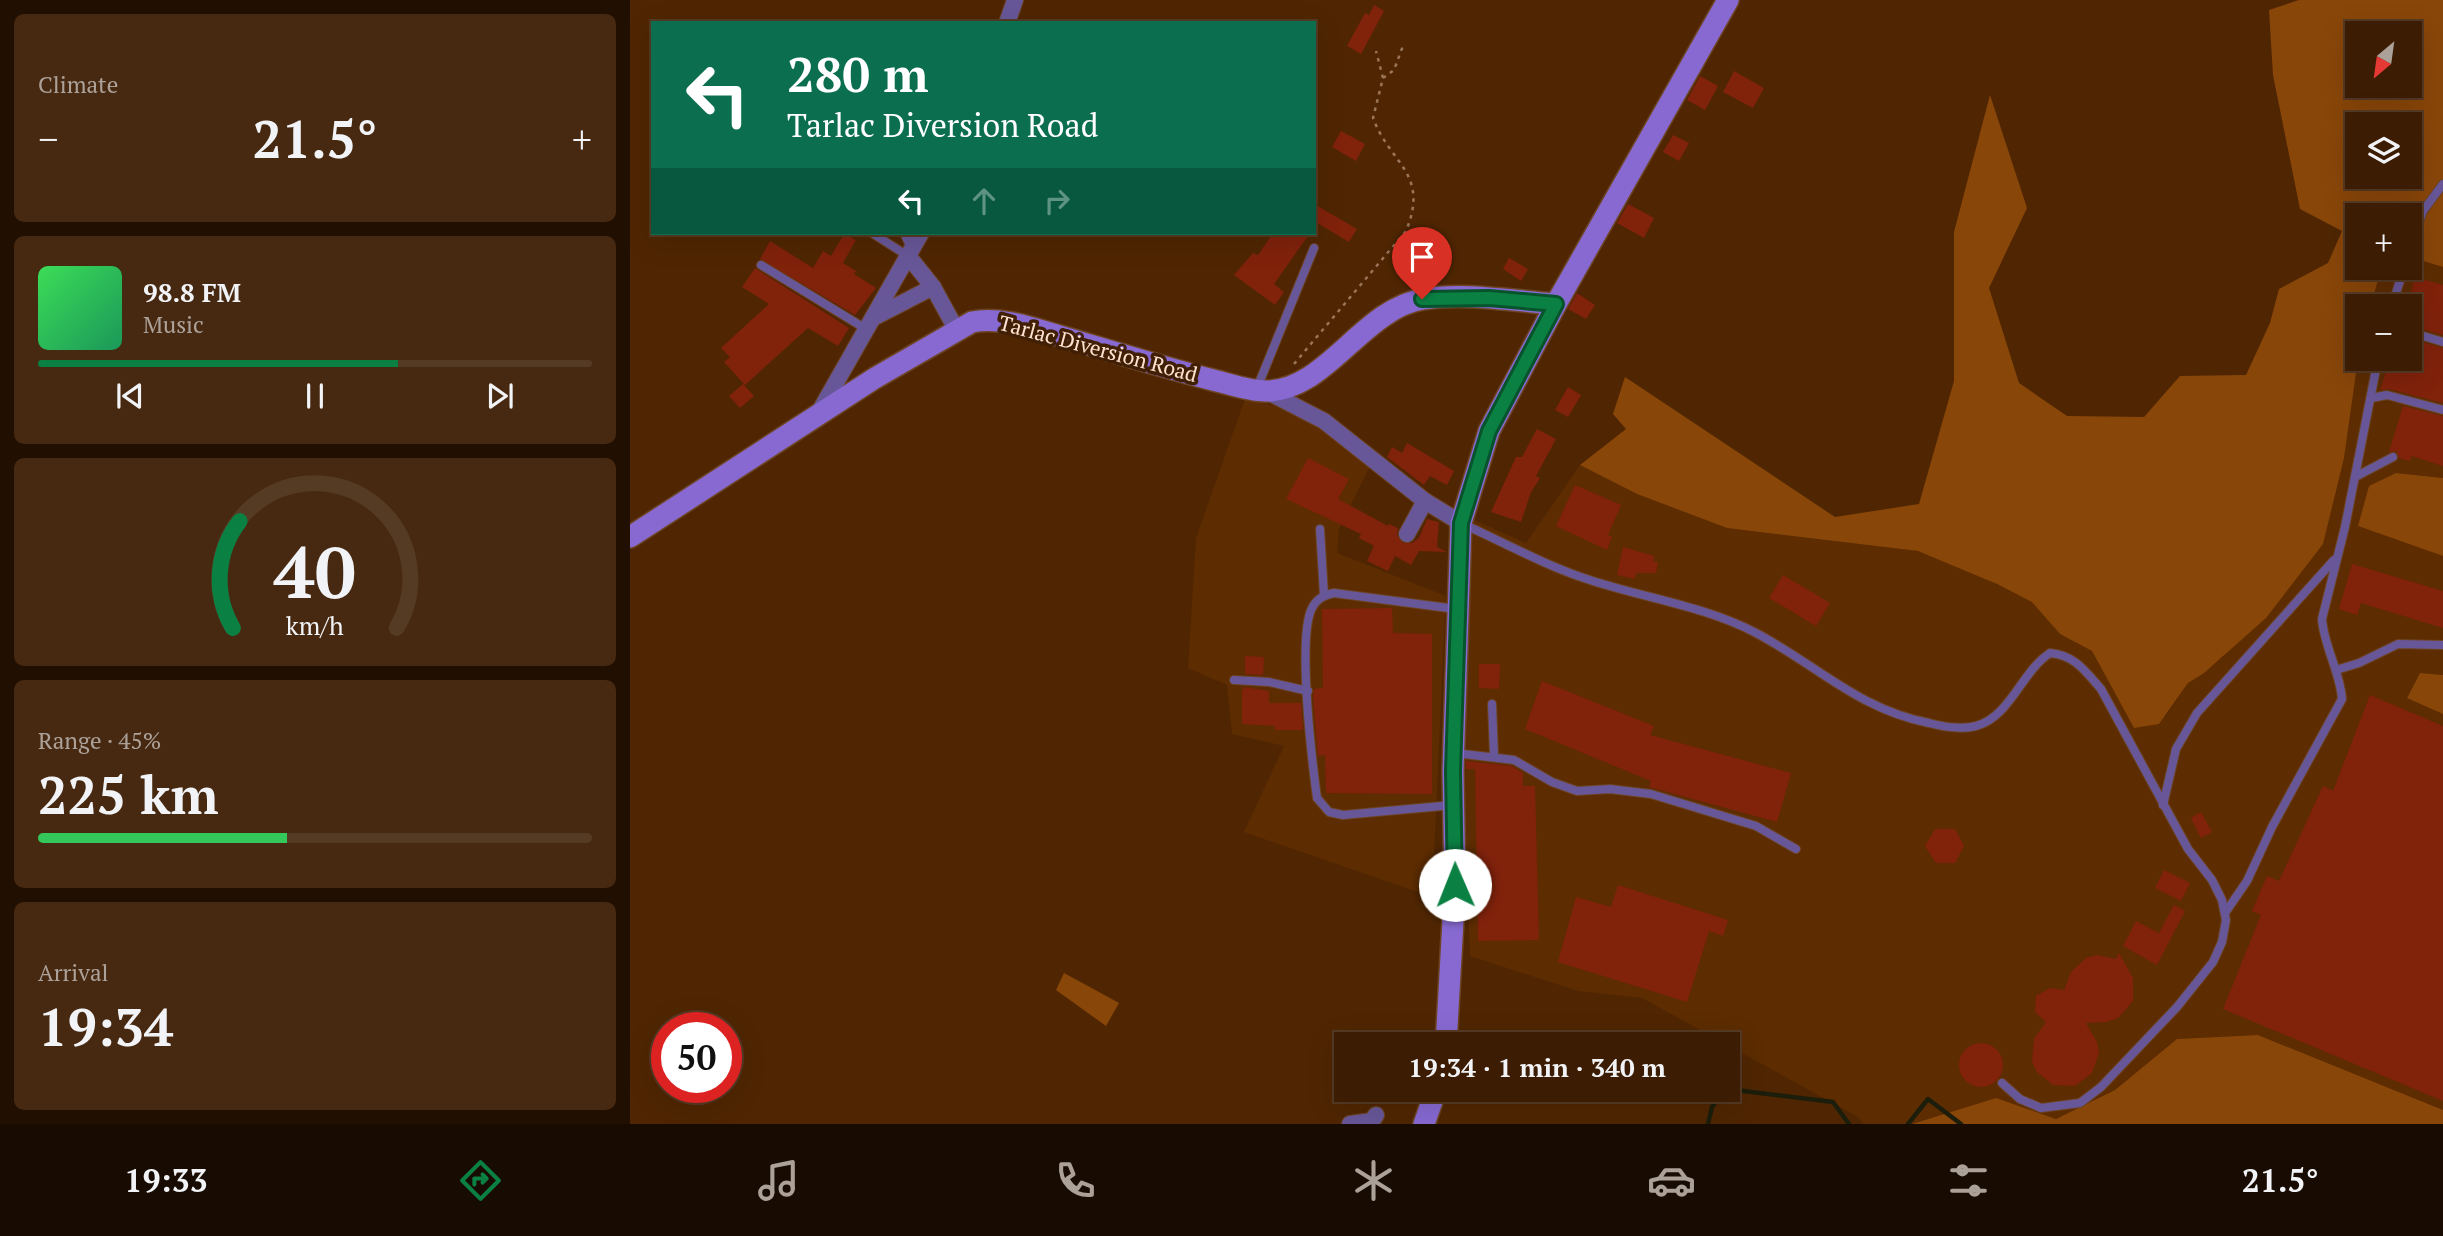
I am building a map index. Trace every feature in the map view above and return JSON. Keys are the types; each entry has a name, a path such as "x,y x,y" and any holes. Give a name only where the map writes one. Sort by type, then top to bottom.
{"main road":[{"path":"1447,1032 1455,885 1453,752 1461,523 1485,441 1556,304 1728,0"},
{"path":"1262,391 1293,385 1322,369 1371,324 1391,311 1422,299 1489,298 1556,304"},
{"name":"Tarlac Diversion Road","path":"630,537 956,329 983,319 1262,391"},
{"path":"1424,1124 1432,1102"}],"street":[{"path":"1008,21 1015,0"},
{"path":"817,416 920,235"},
{"path":"911,254 956,329"},
{"path":"869,324 933,287"},
{"path":"1262,391 1333,428 1425,501 1461,523"},
{"path":"1407,534 1425,501"},
{"path":"1350,1124 1372,1121 1377,1115"}],"lane":[{"path":"2422,214 2443,184"},
{"path":"876,235 911,254"},
{"path":"905,235 911,254"},
{"path":"1262,391 1314,248"},
{"path":"761,265 869,324"},
{"path":"2422,336 2443,342"},
{"path":"2225,913 2247,881 2272,827 2342,699 2336,670 2323,634 2322,619 2355,477 2376,371"},
{"path":"2371,398 2387,395 2443,410"},
{"path":"2355,477 2393,457"},
{"path":"1461,523 1586,579 1659,598 1753,631 1880,710 1910,720 1953,728 1983,723 2001,708 2038,660 2050,653 2060,654 2082,666 2101,689 2188,849 2212,880 2225,913 2222,942 2213,962 2177,1007 2101,1087 2080,1102 2041,1108 2020,1099 2001,1083"},
{"path":"1320,529 1324,596"},
{"path":"2163,805 2168,772 2176,749 2197,713 2337,556"},
{"path":"1453,805 1343,815 1321,806 1317,798 1310,740 1308,691 1311,610 1324,596 1334,593 1377,597 1456,609"},
{"path":"2336,670 2360,663 2398,644 2443,645"},
{"path":"1234,680 1269,682 1308,691"},
{"path":"1492,704 1494,755"},
{"path":"1453,752 1494,755 1514,760 1567,789 1651,794 1756,826 1796,849"}],"path":[{"path":"1383,78 1394,71 1404,43"},
{"path":"1262,391 1321,334 1406,231 1412,218 1415,198 1410,174 1373,118 1383,78 1376,51"}],"shaded area":[{"path":"2299,0 2443,0 2443,267 2422,261 2422,203 2345,203 2345,280 2378,280 2374,294 2345,294 2345,371 2356,371 2344,458 2323,544 2266,618 2204,673 2188,683 2159,724 2134,728 2092,651 2060,634 2032,602 1997,584 1918,551 1727,528 1637,494 1580,465 1626,429 1613,414 1625,377 1835,517 1919,504 1954,381 1954,232 1990,95 2027,208 1989,288 2019,383 2067,416 2144,417 2180,376 2246,375 2270,323 2279,289 2328,263 2342,231 2300,209 2273,75 2269,10"},
{"path":"2422,261 2443,267 2443,478 2396,473 2358,526 2443,556 2443,675 2420,673 2407,697 2443,714 2443,1110 2258,1035 2177,1039 2115,1090 2056,1119 1996,1098 1912,1124 1863,1124 1858,1117 1740,1052 1740,1032 1704,1032 1642,998 1578,991 1470,956 1465,838 1466,645 1474,520 1526,543 1580,465 1637,494 1727,528 1918,551 1956,564 2033,602 2060,634 2092,651 2134,728 2166,716 2188,683 2222,658 2307,563 2344,458 2356,371 2422,371 2422,294 2374,294 2378,280 2422,280"},
{"path":"1246,396 1311,420 1371,464 1339,529 1337,553 1446,596 1432,897 1244,832 1284,746 1232,734 1227,685 1188,668 1196,538"},
{"path":"2396,473 2443,478 2443,556 2358,526 2369,486"},
{"path":"2420,673 2443,675 2443,714 2407,698"},
{"path":"1064,973 1119,1003 1106,1026 1056,990"},
{"path":"2258,1035 2443,1110 2443,1124 1912,1124 1996,1098 2056,1119 2115,1090 2177,1039"}],"building":[{"path":"1374,5 1384,11 1361,54 1347,46 1365,13 1369,15"},
{"path":"1734,71 1764,88 1753,108 1723,92"},
{"path":"1700,76 1718,86 1705,110 1687,100"},
{"path":"1341,131 1365,144 1356,161 1332,147"},
{"path":"1673,135 1689,143 1679,161 1663,152"},
{"path":"1628,204 1654,218 1644,238 1617,223"},
{"path":"1316,205 1357,229 1349,242 1316,222"},
{"path":"843,235 856,240 843,263 856,271 854,274 876,288 855,315 760,259 770,241 813,268 823,251 831,256"},
{"path":"1272,235 1309,235 1274,284 1284,292 1275,305 1234,275 1253,253 1258,255"},
{"path":"1509,258 1528,269 1521,281 1503,269"},
{"path":"755,268 849,328 838,346 808,328 745,385 724,362 730,357 721,348 769,304 742,287"},
{"path":"2422,279 2443,285 2443,335 2422,329 2422,294 2410,294 2414,280"},
{"path":"1577,293 1595,305 1586,319 1568,309"},
{"path":"2422,342 2443,348 2443,403 2389,389 2380,390 2386,371 2422,371"},
{"path":"743,384 754,396 740,408 729,396"},
{"path":"1568,387 1581,395 1568,417 1555,410"},
{"path":"2403,406 2443,416 2443,466 2412,456 2410,461 2399,458 2396,451 2389,452"},
{"path":"1537,429 1556,439 1536,476 1540,478 1531,492 1521,522 1491,512 1516,457 1522,457"},
{"path":"1407,443 1454,471 1447,485 1430,476 1424,485 1387,457 1392,447 1402,453"},
{"path":"1308,458 1349,479 1338,499 1388,526 1389,524 1398,528 1397,535 1403,543 1412,543 1419,538 1427,519 1439,522 1437,547 1447,552 1419,551 1411,565 1395,556 1388,571 1367,561 1374,546 1359,538 1361,534 1286,499"},
{"path":"1575,485 1621,505 1608,535 1612,537 1607,550 1556,526"},
{"path":"1623,547 1654,556 1653,562 1658,562 1656,573 1636,573 1635,579 1617,575"},
{"path":"2352,564 2443,591 2443,628 2361,603 2357,615 2339,609"},
{"path":"1783,575 1830,603 1816,626 1769,598"},
{"path":"1392,608 1393,633 1432,634 1432,794 1326,793 1325,755 1318,756 1313,696 1314,689 1323,688 1322,609"},
{"path":"1245,656 1264,657 1263,675 1245,674"},
{"path":"1479,664 1500,664 1499,689 1479,688"},
{"path":"1542,681 1654,726 1650,735 1791,773 1777,822 1649,787 1651,781 1525,729"},
{"path":"1245,687 1269,691 1269,703 1301,703 1303,730 1275,730 1275,726 1242,724 1242,690"},
{"path":"2370,695 2443,726 2443,1101 2223,1009 2261,915 2252,911 2267,876 2279,881 2323,786 2333,791"},
{"path":"1466,761 1512,766 1523,773 1523,786 1535,786 1539,940 1478,941 1475,769 1466,769"},
{"path":"2201,812 2212,832 2201,838 2191,818"},
{"path":"1935,829 1955,829 1964,846 1955,863 1936,863 1925,846"},
{"path":"2164,870 2190,883 2181,901 2155,888"},
{"path":"1618,885 1728,920 1723,936 1709,931 1687,1002 1558,962 1576,897 1611,907"},
{"path":"2174,905 2185,911 2157,965 2123,946 2136,921 2159,933"},
{"path":"2119,953 2133,978 2133,1001 2118,1018 2107,1022 2086,1023 2097,1042 2099,1053 2092,1073 2075,1086 2053,1085 2037,1072 2032,1062 2034,1039 2046,1022 2035,1012 2036,996 2050,988 2064,990 2071,972 2086,958 2097,955 2116,959"},
{"path":"1981,1043 1996,1050 2003,1065 1996,1080 1981,1087 1966,1080 1959,1065 1966,1050"}],"waterway":[{"path":"1740,1091 1833,1102 1849,1124"},
{"path":"1908,1124 1928,1099 1961,1124"},
{"path":"1708,1124 1716,1102"}],"route":[{"path":"1422,299 1489,298 1556,304 1489,431 1461,523 1457,554 1453,771 1455,885"}]}
